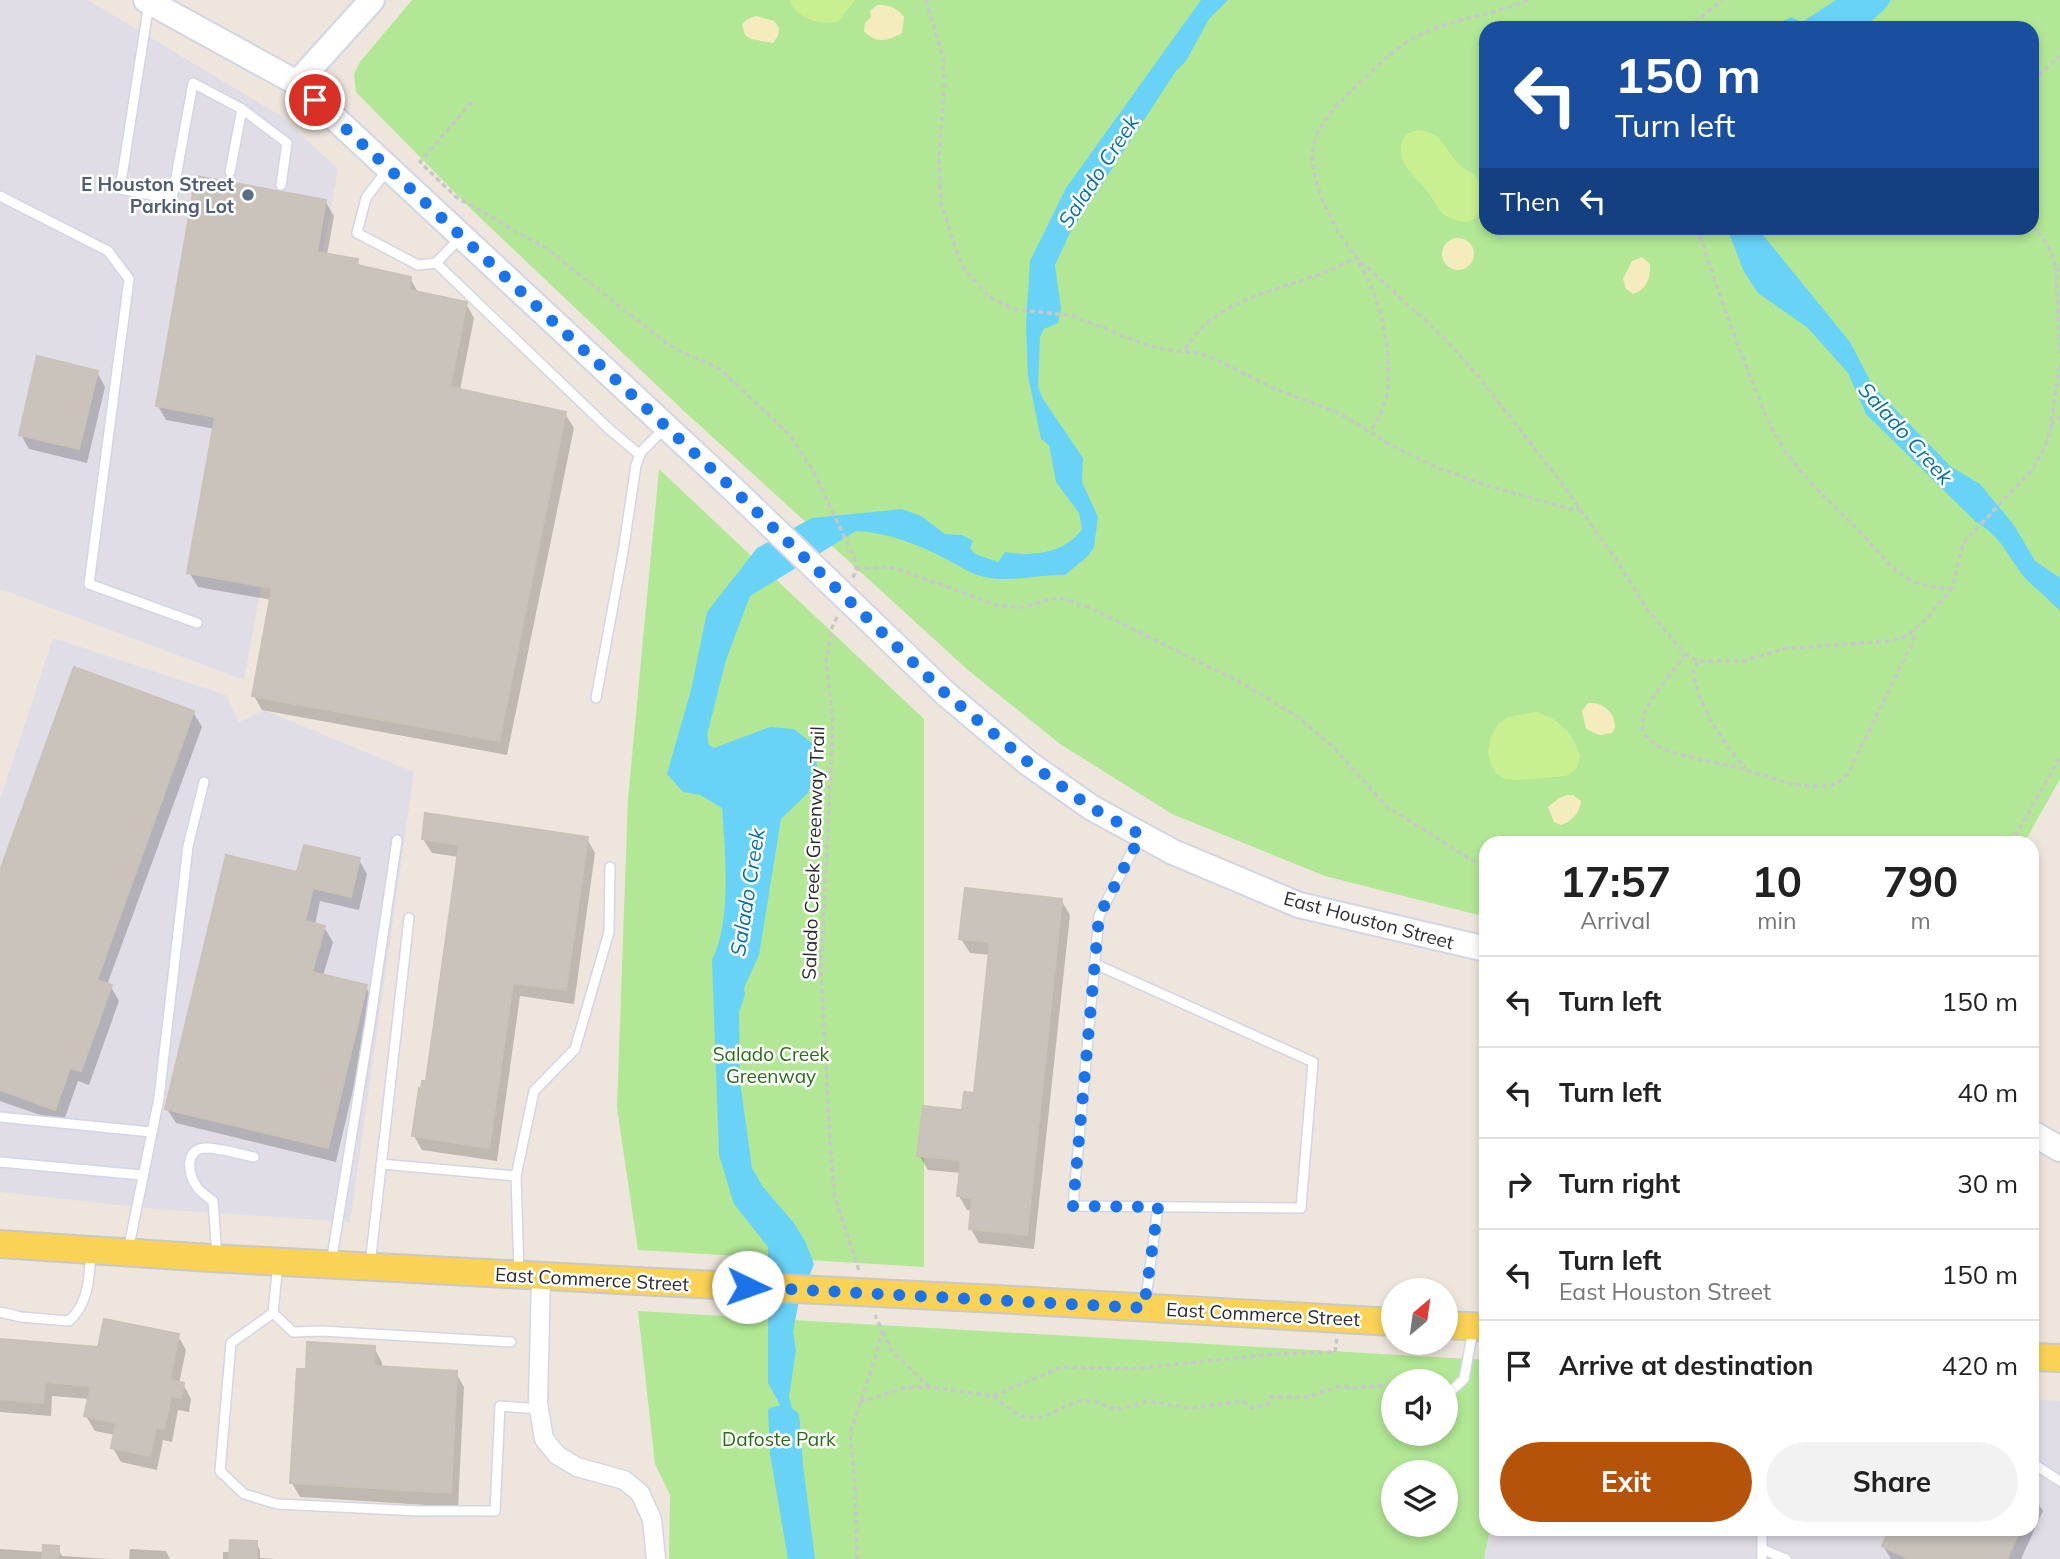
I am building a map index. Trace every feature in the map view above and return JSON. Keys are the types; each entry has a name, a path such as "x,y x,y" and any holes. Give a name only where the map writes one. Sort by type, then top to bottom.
{"main road":[{"path":"297,83 372,0"},
{"name":"East Houston Street","path":"147,1 297,83 732,488 946,694 1028,762 1092,808 1173,852 1299,905 1479,947"},
{"path":"2039,1137 2060,1149"},
{"name":"East Commerce Street","path":"0,1244 330,1265 1381,1321"},
{"path":"1458,1326 1479,1327"},
{"path":"2039,1357 2060,1358"}],"street":[{"path":"530,1275 539,1409 544,1439 557,1455 577,1467 624,1480 640,1493 652,1519 656,1559"}],"lane":[{"path":"147,1 120,189 173,199 193,83 242,109 287,143 281,184"},
{"path":"230,172 242,109"},
{"path":"388,169 366,198 357,233 418,265 436,263 461,237"},
{"path":"0,196 108,251 129,279 89,584 197,622"},
{"path":"436,263 609,429 640,455"},
{"path":"596,698 636,465 640,455 666,427"},
{"path":"128,1252 159,1098 188,846 204,782"},
{"path":"1095,964 1313,1062 1301,1208 1073,1206 1099,916 1141,835"},
{"path":"330,1265 397,840"},
{"path":"530,1275 516,1176 534,1091 575,1049 609,932 610,867"},
{"path":"369,1267 410,918"},
{"path":"0,1117 151,1132"},
{"path":"217,1258 213,1201 197,1188 190,1170 189,1157 194,1151 205,1148 254,1157"},
{"path":"0,1162 142,1175"},
{"path":"381,1164 516,1176"},
{"path":"1144,1308 1158,1207"},
{"path":"0,1312 21,1317 69,1321 78,1314 83,1304 92,1250"},
{"path":"278,1262 273,1313 231,1343 220,1471 244,1494 290,1505 419,1511 495,1511 500,1406 539,1409"},
{"path":"273,1313 293,1332 321,1331 511,1342"},
{"path":"1458,1384 1464,1378 1479,1330"},
{"path":"2039,1467 2060,1480"},
{"path":"1762,1536 1762,1554 1786,1559"}],"path":[{"path":"926,0 943,58 944,109 939,181 945,222 964,269 989,297 1014,309 1074,316 1138,342 1213,358 1273,388 1339,413 1405,453 1459,476 1562,507 1580,509"},
{"path":"1528,0 1423,33 1391,53 1346,96 1327,119 1315,139 1313,167 1326,207 1344,242 1356,257 1442,336 1475,372 1580,509 1647,609 1685,654 1698,661 1743,661 1783,649 1888,641 1907,636 1952,588 1963,543 2033,469 2048,440 2060,365"},
{"path":"1696,21 1722,0"},
{"path":"2039,74 2060,55"},
{"path":"472,102 421,162 456,197 556,256 665,342 728,375 790,435 806,458 849,548 856,569 851,583"},
{"path":"2039,234 2054,255 2058,270 2060,353"},
{"path":"1700,235 1757,395 1790,459 1893,567 1910,580 1924,586 1952,588"},
{"path":"1185,350 1194,335 1233,305 1270,289 1322,274 1356,257"},
{"path":"1356,257 1380,309 1387,363 1388,391 1384,406 1370,431"},
{"path":"2050,427 2060,417"},
{"path":"856,569 898,569 999,606 1026,607 1060,598 1088,607 1240,682 1297,716 1334,748 1386,806 1479,865"},
{"name":"Salado Creek Greenway Trail","path":"830,1143 821,972 834,722 826,661 832,628 842,606"},
{"path":"1685,654 1644,711 1643,730 1647,738 1657,746 1671,751 1746,770 1765,778 1797,785 1826,786 1844,778 1913,641 1913,630"},
{"path":"1698,661 1693,672 1700,697 1728,746 1746,770"},
{"path":"2016,836 2060,757"},
{"path":"993,1396 1062,1367 1132,1369 1275,1354 1335,1352 1340,1319"},
{"path":"882,1330 891,1350 929,1387"},
{"path":"860,1402 904,1388 929,1387 993,1396 1024,1417 1040,1416 1084,1400 1101,1402 1116,1410 1149,1401 1191,1408 1243,1401 1252,1408 1268,1404 1271,1397 1308,1397 1341,1386 1381,1386"},
{"path":"855,1485 857,1559"}],"shaded area":[{"path":"0,0 88,0 282,117 338,169 244,680 0,589"},
{"path":"53,638 226,695 239,722 264,710 414,772 350,1222 155,1209 0,1192 0,800"},
{"path":"2039,1400 2060,1401 2060,1559 1484,1559 1489,1536 2039,1536"}],"green space":[{"path":"412,0 2060,0 2060,779 2028,836 1479,836 1479,915 1325,876 1172,814 1060,744 968,670 685,412 473,211 356,92 354,74 360,62"},
{"path":"789,0 855,0 838,22 831,23 803,17"},
{"path":"1418,130 1434,135 1461,166 1475,176 1479,182 1479,213 1475,218 1458,221 1439,209 1404,164 1402,142 1408,134"},
{"name":"Salado Creek Greenway","path":"659,469 924,719 924,1267 638,1250 617,1108 628,799"},
{"path":"1535,712 1558,722 1569,733 1580,756 1577,768 1566,776 1505,779 1496,774 1490,762 1490,739 1498,724 1508,717"},
{"name":"Dafoste Park","path":"638,1311 1479,1360 1479,1536 1489,1536 1484,1559 669,1559 670,1495 655,1464"}],"sand":[{"path":"877,5 892,7 904,17 902,33 882,40 873,38 864,31 865,23 871,17 870,11"},
{"path":"756,16 774,21 779,28 773,43 751,39 745,35 742,24"},
{"path":"1458,238 1470,242 1474,254 1470,266 1458,270 1446,266 1442,254 1446,242"},
{"path":"1642,257 1650,264 1650,274 1641,290 1633,294 1626,289 1623,279 1632,261"},
{"path":"1588,703 1599,704 1607,709 1613,717 1615,727 1612,733 1599,735 1586,729 1582,711"},
{"path":"1567,795 1573,795 1581,801 1572,819 1561,825 1554,822 1548,807"}],"water":[{"name":"Salado Creek","path":"1201,0 1228,0 1209,19 1186,61 1176,71 1070,233 1055,265 1061,309 1058,323 1044,329 1040,337 1038,387 1043,399 1083,458 1082,482 1098,517 1094,547 1088,556 1065,575 994,579 974,574 934,553 901,540 856,531 750,596 726,660 707,735 709,745 714,748 770,727 794,729 812,743 817,765 808,793 781,819 759,955 744,988 745,995 739,1012 740,1081 752,1168 763,1187 794,1223 814,1264 798,1305 793,1332 796,1350 789,1397 792,1408 799,1414 815,1559 788,1559 770,1454 768,1409 780,1405 768,1383 768,1247 734,1204 719,1155 712,960 725,906 722,808 700,795 683,792 667,774 691,690 707,612 757,548 812,518 902,509 921,516 945,534 962,535 973,541 970,548 975,554 998,562 1005,552 1026,554 1058,548 1082,529 1079,513 1056,482 1049,445 1041,439 1028,376 1026,325 1030,261 1066,188"},
{"path":"1836,0 1891,0 1872,21 1804,21"},
{"path":"1791,17 1800,21 1783,21"},
{"name":"Salado Creek","path":"1730,235 1763,235 1850,342 1873,386 1950,466 1980,484 2014,525 2035,561 2060,578 2060,611 2031,584 1994,536 1976,522 1866,414 1848,373 1808,328 1758,293 1744,272"}],"building":[{"path":"196,176 326,200 317,252 358,259 357,265 411,277 409,290 467,302 450,387 566,412 499,741 252,696 272,588 187,573 215,417 156,406"},
{"path":"37,356 98,371 79,449 19,435"},
{"path":"74,667 194,711 97,980 112,985 81,1071 70,1068 55,1110 0,1090 0,871"},
{"path":"425,813 588,837 566,990 513,983 489,1148 412,1136 419,1088 421,1089 422,1081 426,1081 459,845 422,839"},
{"path":"304,845 360,858 351,897 313,888 305,921 325,926 312,972 367,985 328,1148 165,1109 226,855 297,872"},
{"path":"965,888 1062,899 1027,1235 969,1229 972,1198 957,1196 961,1160 917,1156 923,1106 962,1110 964,1092 974,1093 990,942 959,939"},
{"path":"104,1319 179,1334 170,1380 184,1383 181,1398 171,1396 164,1429 156,1427 150,1456 111,1448 116,1423 84,1416 91,1386 45,1382 43,1403 0,1399 0,1339 98,1347"},
{"path":"307,1342 375,1346 374,1366 457,1371 451,1493 290,1483 297,1369 306,1369"},
{"path":"1886,1536 2017,1536 2007,1559 1909,1559 1882,1546"},
{"path":"230,1540 257,1541 257,1559 229,1559"},
{"path":"43,1545 59,1546 58,1559 42,1559"}],"place":[{"name":"E Houston Street Parking Lot","path":"248,195"}],"route":[{"path":"315,100 732,488 979,724 1092,808 1141,835 1099,916 1073,1206 1158,1207 1144,1308 748,1287"}]}
